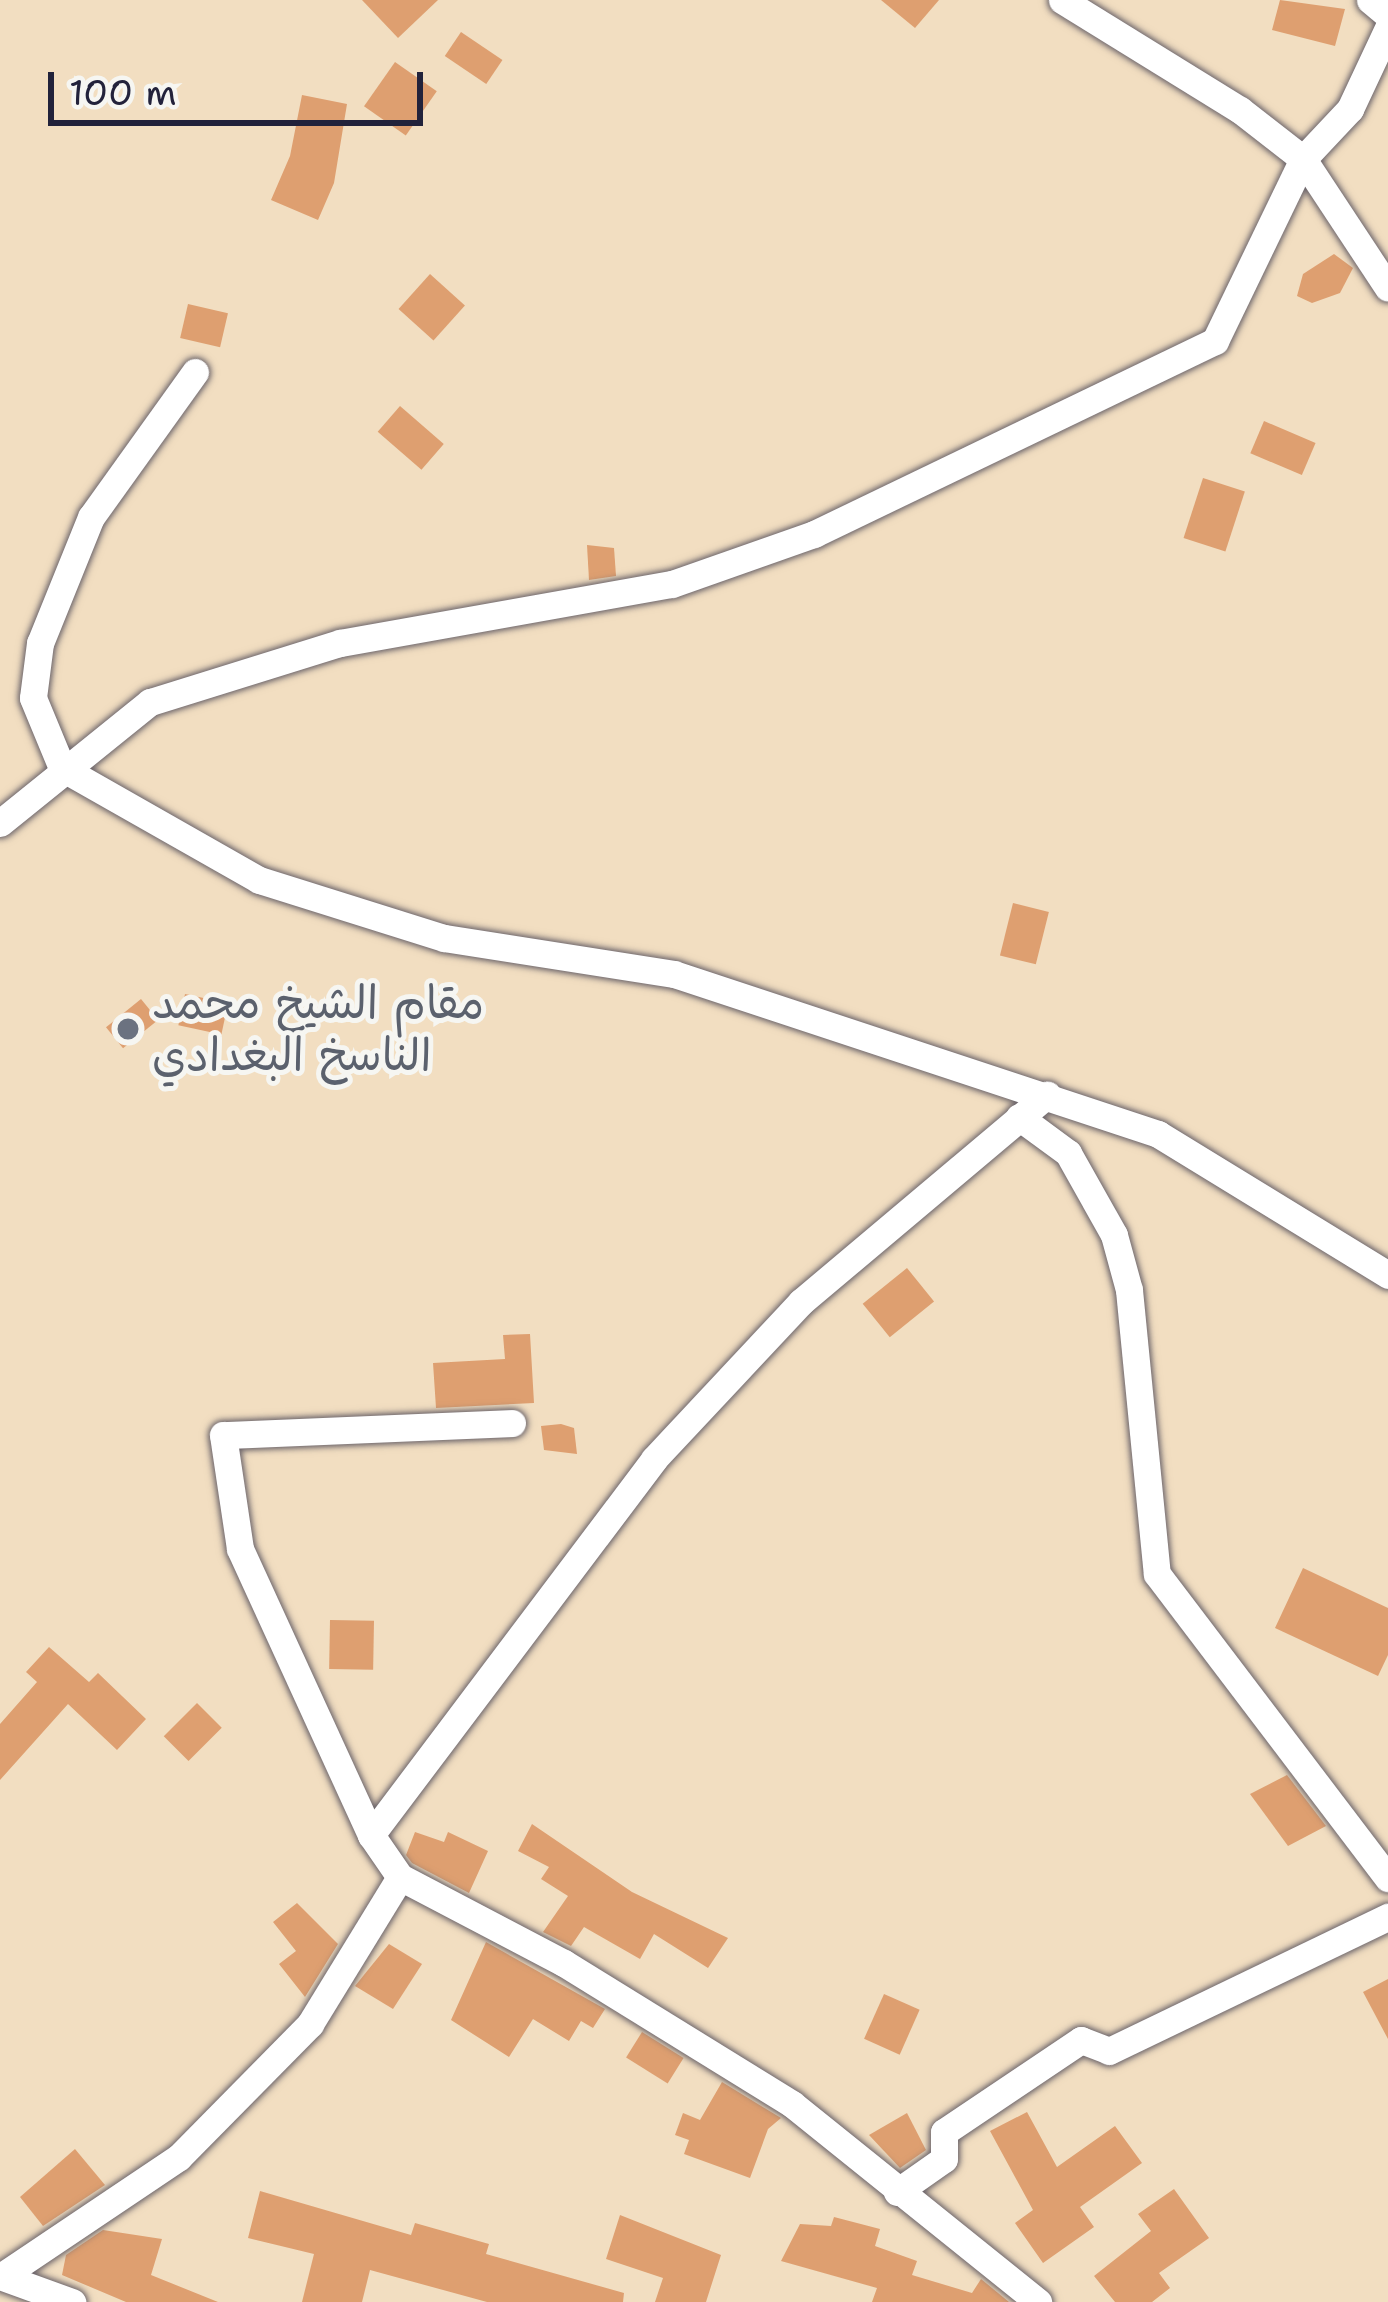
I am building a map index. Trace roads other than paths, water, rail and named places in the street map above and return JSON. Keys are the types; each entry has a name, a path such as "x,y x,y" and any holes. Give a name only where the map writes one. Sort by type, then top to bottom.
{"street":[{"path":"1061,0 1240,110 1303,159 1388,288"},
{"path":"1370,0 1388,15"},
{"path":"0,823 62,768 150,702 340,643 672,584 814,534 1215,341 1303,159 1350,109 1388,28"},
{"path":"195,371 91,517 40,643 33,698 62,768 259,880 444,938 674,974 1158,1134 1388,1275"},
{"path":"371,1835 654,1459 801,1302 1047,1095"},
{"path":"1019,1118 1068,1154 1114,1235 1130,1290 1157,1574 1388,1878"},
{"path":"512,1423 223,1435 239,1549 371,1835 400,1877 718,2056 792,2104 1039,2302"},
{"path":"1,2276 179,2157 310,2024 400,1877"},
{"path":"897,2192 944,2158 944,2132 1081,2040 1109,2051 1388,1917"},
{"path":"1,2276 72,2302"}],"place":[{"name":"مقام الشيخ محمد الناسخ البغدادي","path":"128,1029"}]}
